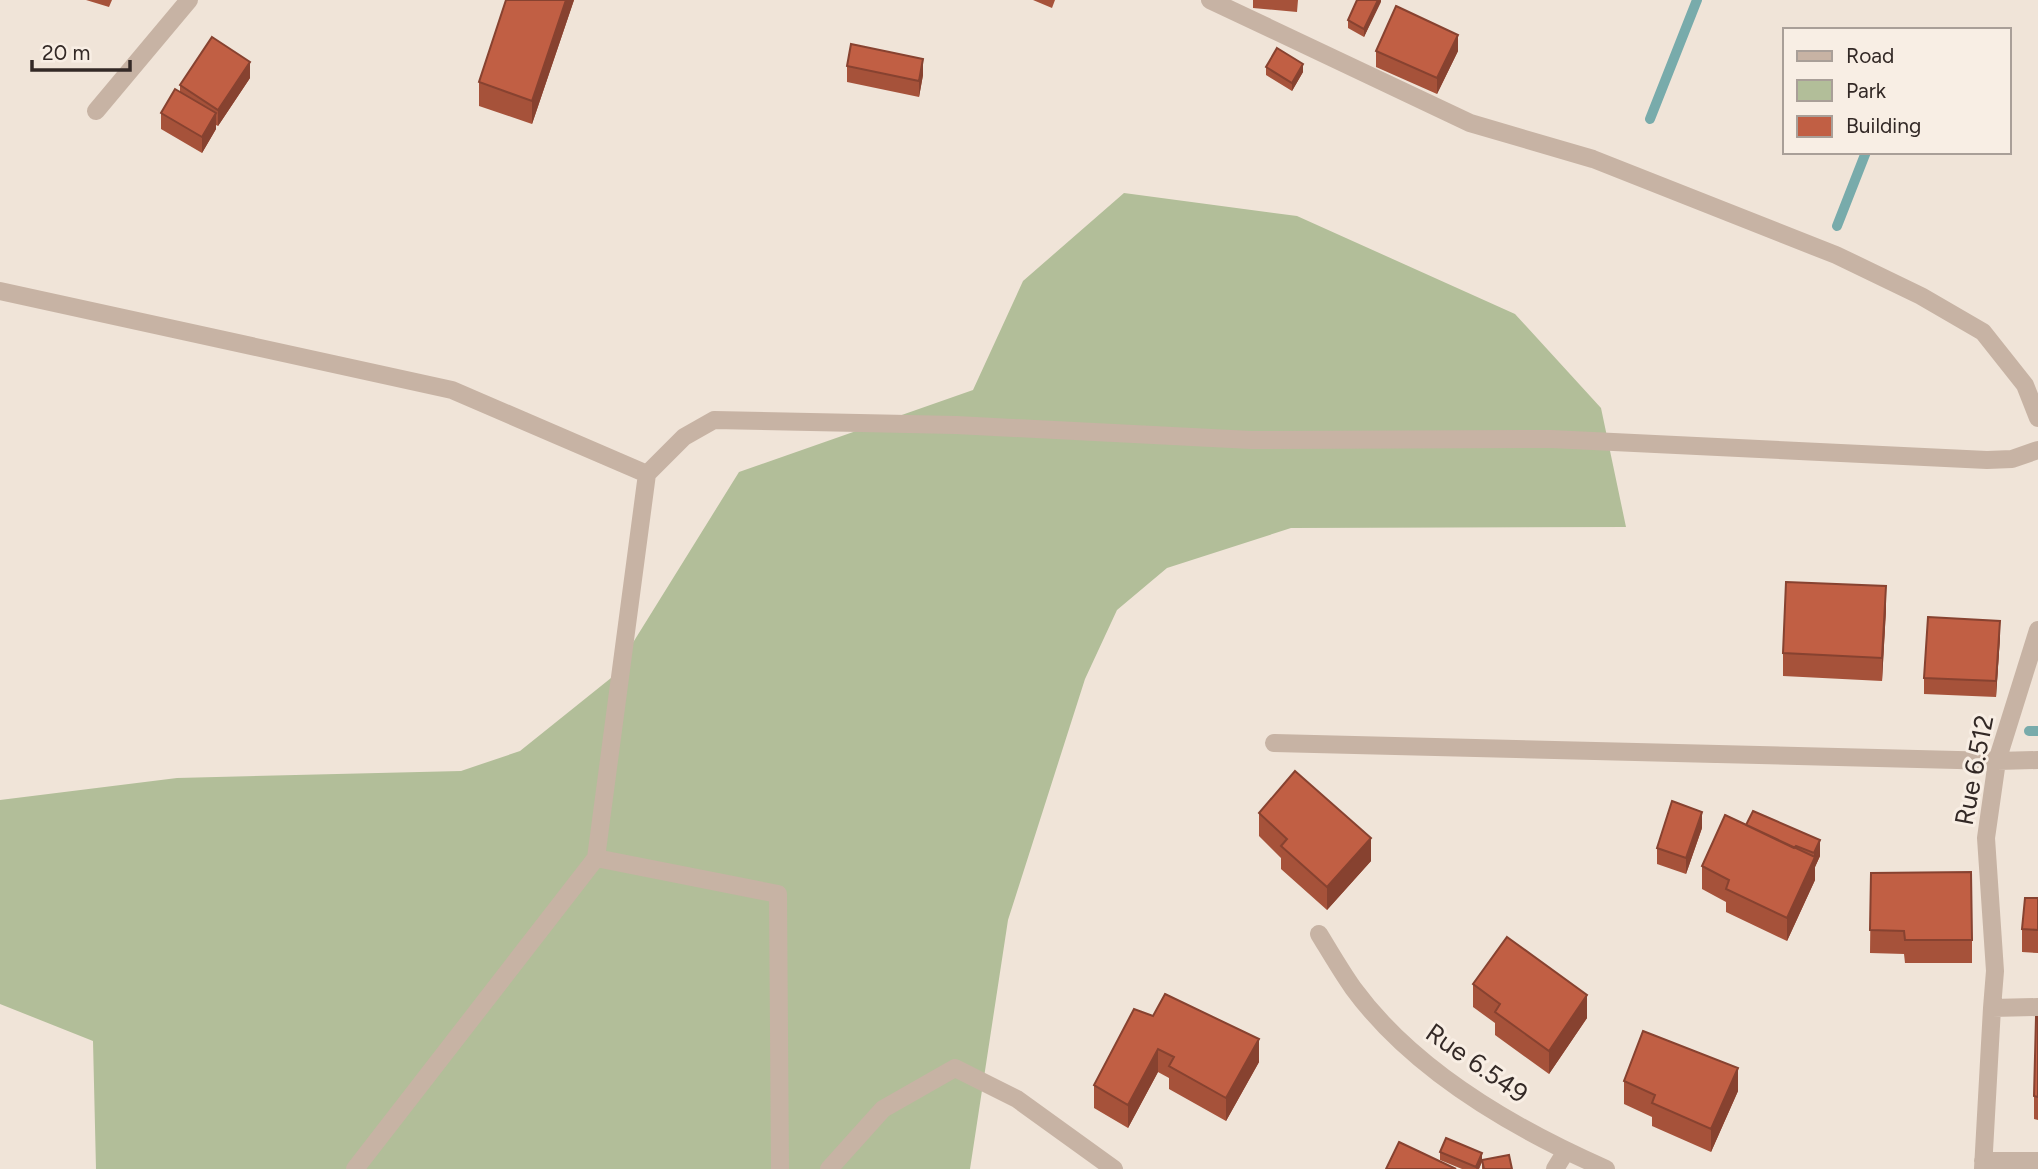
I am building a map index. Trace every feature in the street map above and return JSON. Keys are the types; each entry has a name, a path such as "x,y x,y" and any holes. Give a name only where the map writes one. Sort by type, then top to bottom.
{"street":[{"path":"96,111 189,0"},
{"path":"1210,0 1470,123 1593,159 1836,255 1922,296 1983,332 2031,388 2038,418"},
{"path":"0,291 452,390 647,474"},
{"path":"355,1169 596,858 647,474 684,437 714,419 956,425 1251,440 1551,439 1987,460 2012,459 2038,450"},
{"name":"Rue 6.512","path":"1983,1165 1996,971 1986,838 1997,761 2038,630"},
{"path":"1274,743 2038,760"},
{"path":"596,858 778,894 780,1169"},
{"name":"Rue 6.549","path":"1319,934 1353,989 1431,1069 1497,1113 1566,1151 1606,1169"},
{"path":"1992,1008 2038,1007"},
{"path":"829,1169 883,1109 955,1068 1017,1099 1114,1169"},
{"path":"1555,1169 1566,1151"},
{"path":"1983,1165 2038,1161"}],"green space":[{"path":"1124,193 1297,216 1515,314 1601,408 1626,527 1291,528 1167,568 1117,610 1085,679 1008,920 970,1169 96,1169 93,1041 0,1004 0,800 177,778 461,771 520,751 611,678 739,472 973,390 1023,281"}],"building":[{"path":"506,0 566,0 532,101 479,82"},
{"path":"1357,0 1378,0 1364,29 1348,20"},
{"path":"1396,6 1458,35 1437,78 1376,51"},
{"path":"212,37 250,62 218,110 180,85"},
{"path":"851,44 923,59 919,81 847,66"},
{"path":"1277,48 1303,64 1292,83 1266,67"},
{"path":"175,89 216,113 202,137 161,113"},
{"path":"1786,582 1886,586 1882,658 1783,653"},
{"path":"1928,617 2000,621 1996,681 1924,678"},
{"path":"1295,771 1371,838 1327,887 1281,846 1287,839 1259,813"},
{"path":"1672,801 1702,812 1686,858 1657,848"},
{"path":"1753,811 1820,840 1814,853 1796,846 1794,848 1746,825"},
{"path":"1725,815 1815,857 1787,918 1726,889 1729,880 1702,866"},
{"path":"1971,872 1972,940 1905,940 1904,931 1870,930 1871,873"},
{"path":"2025,898 2038,898 2038,930 2022,929"},
{"path":"1507,937 1587,995 1549,1051 1495,1012 1500,1004 1473,984"},
{"path":"1165,994 1259,1039 1226,1098 1169,1066 1174,1057 1158,1049 1128,1105 1094,1085 1134,1009 1153,1016"},
{"path":"2038,1017 2038,1097 2034,1096"},
{"path":"1643,1031 1738,1068 1711,1129 1652,1103 1655,1095 1624,1081"},
{"path":"1446,1138 1482,1153 1476,1167 1440,1152"},
{"path":"1399,1142 1456,1169 1386,1169"},
{"path":"1509,1155 1512,1169 1484,1169 1482,1160"}],"waterway":[{"path":"1650,119 1697,0"},
{"path":"1837,226 1865,154"},
{"path":"2029,731 2038,731"}]}
